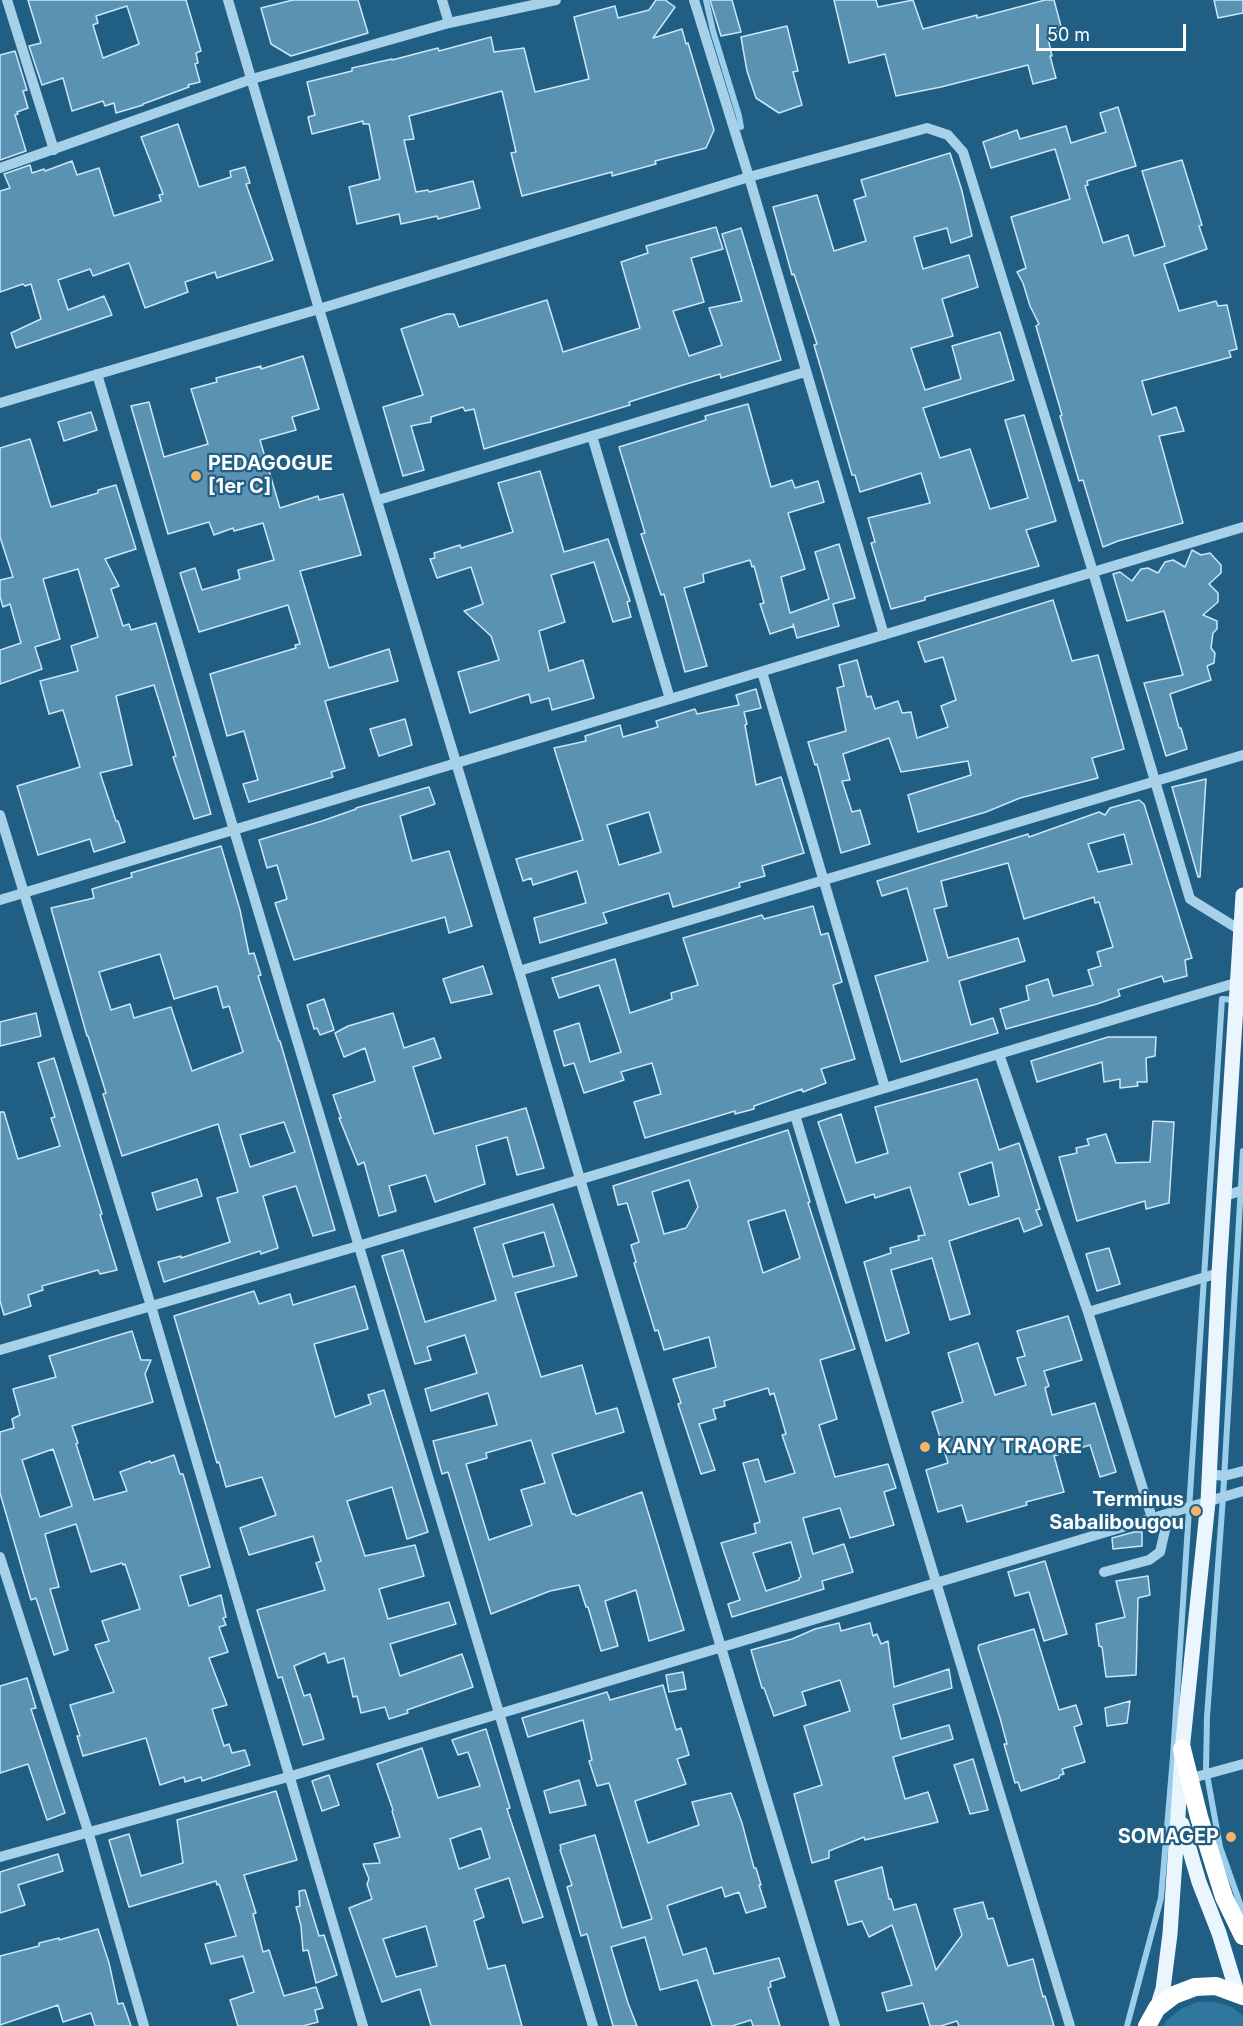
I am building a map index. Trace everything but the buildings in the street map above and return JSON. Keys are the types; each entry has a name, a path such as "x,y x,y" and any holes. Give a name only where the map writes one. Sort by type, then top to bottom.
{"highway":[{"path":"1182,1749 1185,1780 1224,1897 1243,1936"},
{"path":"1147,2026 1157,2008 1174,1995 1194,1987 1216,1986 1240,1994"}],"main road":[{"path":"1182,1749 1210,1474 1225,1196 1238,1077 1240,930 1243,895"},
{"path":"1157,2008 1164,1989 1179,1816 1185,1780"},
{"path":"1179,1816 1199,1882 1240,1994"}],"street":[{"path":"228,0 835,2026"},
{"path":"442,0 449,23"},
{"path":"0,168 252,79 449,23 555,0"},
{"path":"694,0 749,177 884,635"},
{"path":"5,3 54,150"},
{"path":"0,403 320,309 749,177 927,128 948,135 963,153 1190,899 1240,930"},
{"path":"378,500 805,372"},
{"path":"97,374 593,2026"},
{"path":"592,436 670,699"},
{"path":"0,900 1243,527"},
{"path":"762,672 885,1088"},
{"path":"519,971 1243,755"},
{"path":"0,815 151,1306 363,2026"},
{"path":"0,1350 358,1246 1241,981"},
{"path":"999,1054 1088,1312 1152,1518"},
{"path":"795,1115 1070,2026"},
{"path":"1225,1196 1243,1190"},
{"path":"1088,1312 1220,1273"},
{"path":"1210,1474 1224,1476 1243,1471"},
{"path":"0,1857 288,1777 1243,1491"},
{"path":"1104,1572 1149,1560 1160,1552 1169,1513"},
{"path":"0,1557 88,1832 144,2026"},
{"path":"1185,1780 1243,1764"}],"shaded area":[{"path":"1197,2002 1215,2002 1232,2007 1243,2016 1243,2026 1164,2026 1167,2020 1181,2009"}],"waterway":[{"path":"706,0 741,127"},
{"path":"1127,2026 1161,1898 1173,1757 1222,999 1237,1000"},
{"path":"1243,1151 1223,1497 1207,1717 1206,1769 1220,1847 1243,1912"}],"place":[{"name":"PEDAGOGUE [1er C]","path":"196,476"},
{"name":"KANY TRAORE","path":"925,1447"},
{"name":"Terminus Sabalibougou","path":"1196,1511"},
{"name":"SOMAGEP","path":"1231,1837"}]}
